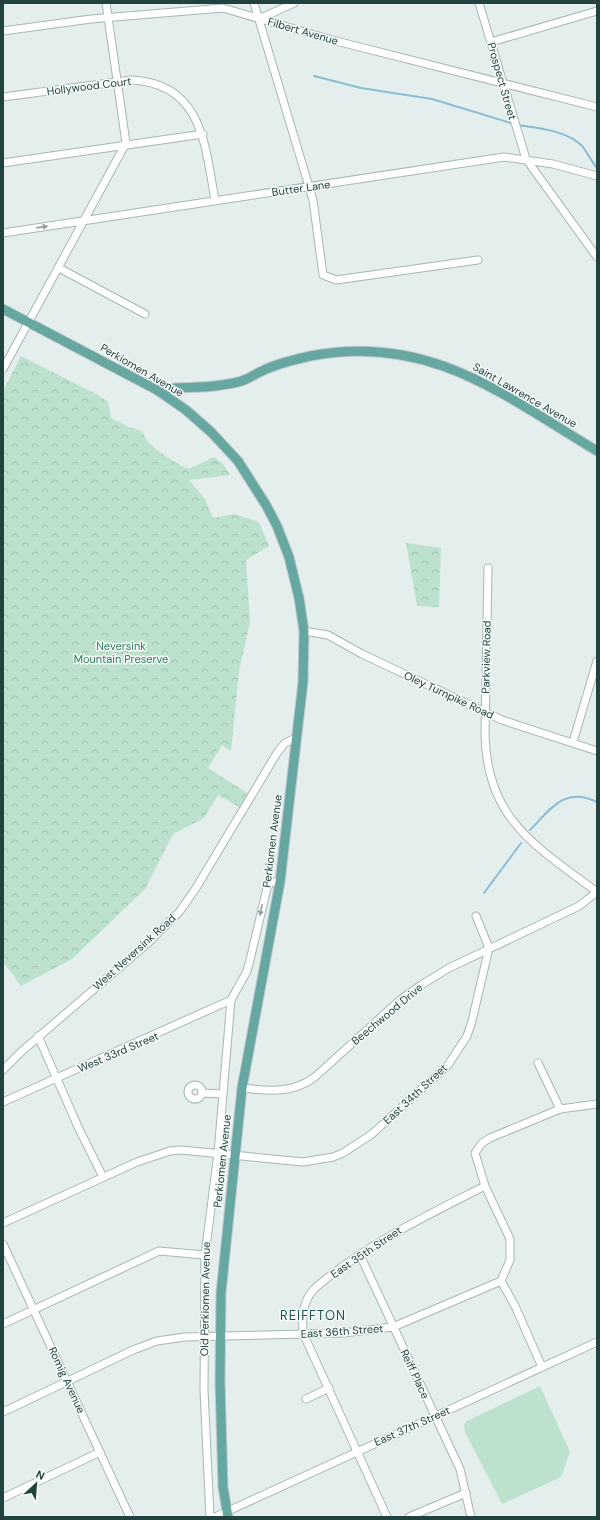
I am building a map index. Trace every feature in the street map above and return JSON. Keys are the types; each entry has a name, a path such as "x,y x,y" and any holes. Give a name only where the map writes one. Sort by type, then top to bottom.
{"main road":[{"name":"Perkiomen Avenue","path":"3,309 157,390 186,410 211,432 238,461 259,492 277,526 289,557 296,586 304,631 303,682 280,882 242,1088 221,1293 222,1336 219,1376 223,1487 227,1514"},
{"name":"Saint Lawrence Avenue","path":"157,390 208,387 244,380 261,371 283,363 325,354 361,351 395,354 429,361 468,375 597,451"}],"street":[{"path":"3,369 126,143 106,3"},
{"path":"254,3 310,186 323,275 336,280 478,260"},
{"path":"259,19 294,3"},
{"name":"Prospect Street","path":"479,3 526,159 597,257"},
{"name":"Filbert Avenue","path":"3,31 108,18 223,8 332,40 597,107"},
{"path":"491,42 597,11"},
{"name":"Hollywood Court","path":"3,97 132,80 145,81 173,93 192,112 203,134 215,200"},
{"path":"3,163 126,143 203,134"},
{"name":"Butter Lane","path":"3,233 504,157 526,159 597,176"},
{"path":"59,268 144,314"},
{"name":"Parkview Road","path":"488,568 485,747 491,782 508,816 519,830 536,846 597,892"},
{"name":"Oley Turnpike Road","path":"304,631 328,635 362,654 509,722 597,751"},
{"path":"573,742 597,661"},
{"name":"West Neversink Road","path":"3,1070 38,1036 149,942 180,911 196,888 277,753 285,743 296,738"},
{"name":"Old Perkiomen Avenue","path":"210,1517 203,1336 204,1255 218,1153 231,1000 248,966 267,888 271,882 280,882"},
{"name":"Beechwood Drive","path":"242,1088 275,1091 295,1088 304,1084 316,1076 400,1000 421,985 449,968 489,948 579,906 597,892"},
{"path":"476,916 489,948"},
{"name":"East 34th Street","path":"3,1223 137,1162 170,1151 181,1150 218,1153 291,1162 319,1160 333,1157 349,1150 372,1134 441,1071 460,1049 472,1020 489,948"},
{"name":"West 33rd Street","path":"3,1102 231,1000"},
{"path":"38,1036 79,1129 103,1177"},
{"path":"538,1063 560,1109"},
{"path":"202,1093 223,1094"},
{"path":"542,1367 515,1306 501,1281 510,1260 510,1239 485,1186 476,1153 482,1143 544,1114 560,1109 597,1104"},
{"name":"East 35th Street","path":"302,1333 303,1309 309,1294 318,1285 360,1254 400,1229 485,1186"},
{"name":"Romig Avenue","path":"3,1244 130,1517"},
{"path":"3,1324 159,1251 204,1255"},
{"name":"Reiff Place","path":"360,1254 460,1469 471,1517"},
{"name":"East 36th Street","path":"3,1412 133,1350 157,1341 170,1338 203,1336 344,1333 393,1327 501,1281"},
{"path":"302,1333 329,1388 356,1451 387,1517"},
{"name":"East 37th Street","path":"215,1517 227,1514 356,1451 597,1342"},
{"path":"306,1399 329,1388"},
{"path":"3,1498 100,1452"},
{"path":"409,1517 466,1493"}],"green space":[{"name":"Neversink Mountain Preserve","path":"21,356 98,395 108,402 111,418 129,427 142,431 151,445 179,464 189,469 214,457 223,464 230,475 189,480 205,499 213,518 234,514 259,522 269,546 246,560 250,622 239,671 231,751 222,745 208,768 249,794 241,808 218,795 204,818 173,834 145,889 72,959 21,986 3,962 3,391"},
{"path":"406,543 441,548 439,607 417,606"},
{"path":"540,1386 570,1452 561,1477 502,1504 465,1432 464,1425 467,1421"}],"waterway":[{"path":"314,76 361,88 432,99 514,124"},
{"path":"518,125 553,131 570,137 583,147 597,168"},
{"path":"530,830 552,808 567,798 586,798 597,802"},
{"path":"484,893 521,843"}],"district":[{"name":"REIFFTON","path":"313,1315"}]}
